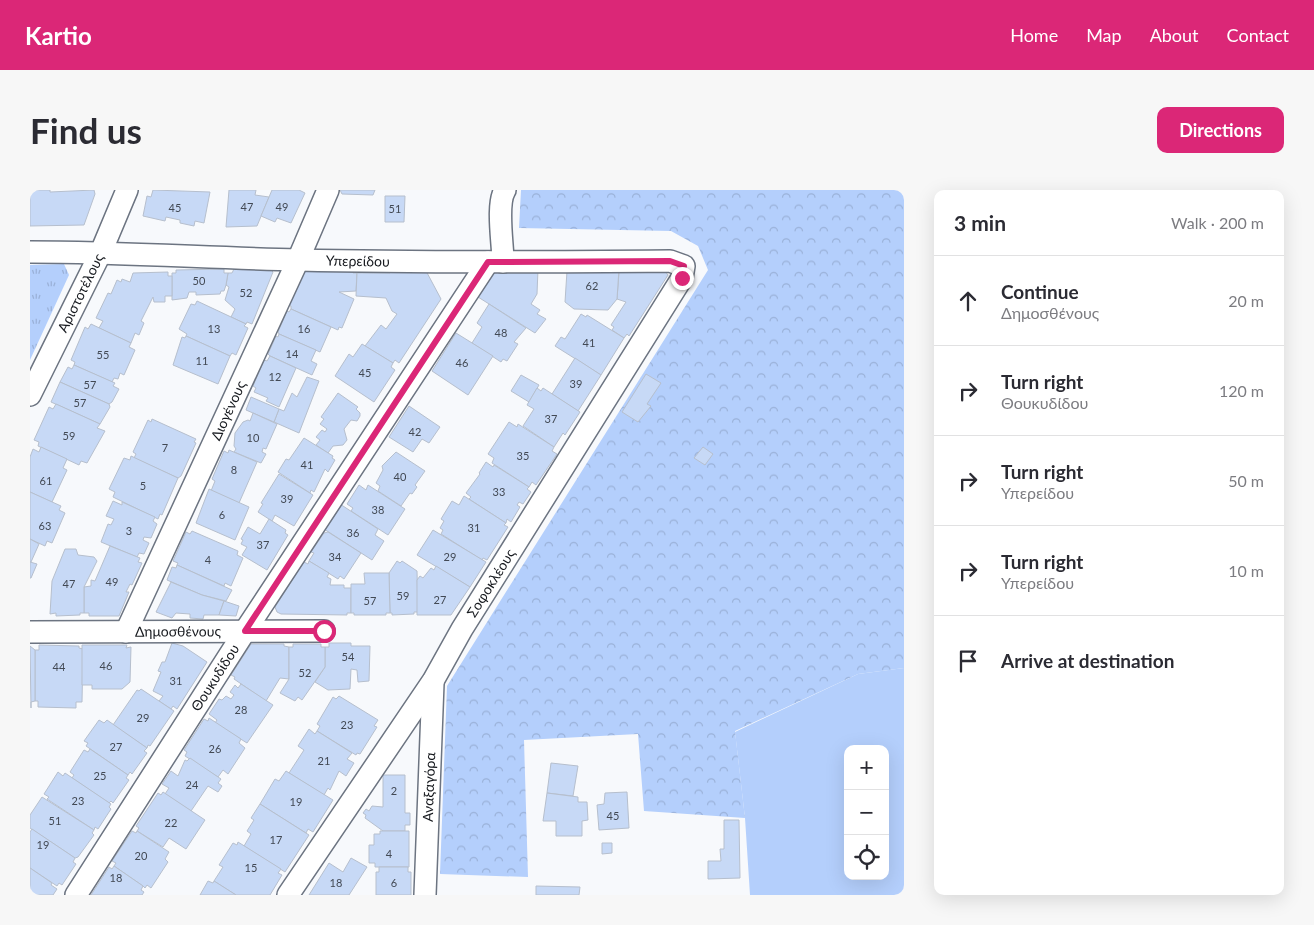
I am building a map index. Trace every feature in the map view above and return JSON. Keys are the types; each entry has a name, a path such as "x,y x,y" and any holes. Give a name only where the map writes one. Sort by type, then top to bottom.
{"street":[{"name":"Αριστοτέλους","path":"30,395 101,252 127,190"},
{"name":"Διογένους","path":"126,632 298,260 328,190"},
{"path":"496,262 501,192"},
{"name":"Υπερείδου","path":"30,252 101,252 298,260 670,261 684,266"},
{"name":"Θουκυδίδου","path":"76,895 245,631 496,262"},
{"name":"Σοφοκλέους","path":"288,895 433,681 462,629 682,278 684,266"},
{"name":"Δημοσθένους","path":"30,632 324,631"},
{"name":"Αναξαγόρα","path":"424,895 433,681"}],"green space":[{"path":"521,190 904,190 904,668 858,674 735,731 745,818 644,811 638,734 524,740 528,877 440,874 447,686 708,270 698,246 671,231 519,228"},
{"path":"64,264 69,275 30,360 30,265"},
{"path":"904,668 904,895 750,895 745,818 735,732 858,674"}],"building":[{"path":"30,190 50,190 50,192 94,190 95,194 84,225 30,226"},
{"path":"153,190 210,192 204,223 195,221 194,226 166,217 165,221 143,216 147,196 151,197"},
{"path":"229,190 256,190 255,195 269,197 257,226 226,227"},
{"path":"272,190 299,190 305,193 291,223 277,218 275,222 261,216"},
{"path":"340,190 375,190 373,195 342,194"},
{"path":"385,196 405,196 404,222 385,222"},
{"path":"269,268 273,272 252,324 247,322 246,324 231,317 235,309 225,300 229,287 226,285 228,273 232,273 234,269"},
{"path":"304,268 353,268 353,273 357,273 356,291 339,292 354,299 342,328 339,327 338,330 291,309 291,306 288,305"},
{"path":"496,268 538,269 537,294 531,304 540,310 537,314 546,319 535,333 478,297"},
{"path":"623,268 664,270 668,275 629,336 627,334 624,338 612,330 614,327 611,325 626,302 617,299 619,272 623,272"},
{"path":"224,269 224,273 228,273 224,291 221,291 220,294 196,295 196,292 189,292 187,298 172,300 172,273 176,273 176,270"},
{"path":"425,269 441,299 399,363 395,360 393,363 365,346 381,325 386,329 397,314 392,311 386,298 356,296 357,273 390,273 390,270"},
{"path":"619,269 617,299 608,310 574,309 565,302 567,271"},
{"path":"168,272 168,276 172,276 172,296 165,296 165,302 154,302 153,297 141,321 144,323 139,335 135,333 131,343 99,328 103,321 96,318 108,293 111,294 117,280 121,282 122,279 130,282 133,273"},
{"path":"197,301 246,324 244,326 248,328 236,355 232,353 230,356 186,336 187,334 179,329 191,304 195,305"},
{"path":"489,304 526,328 514,342 518,344 507,361 503,359 501,362 472,343 482,327 477,323"},
{"path":"291,309 331,327 320,352 279,334 278,332 287,311 289,312"},
{"path":"581,314 586,317 587,315 624,338 601,375 555,346 561,337 565,339"},
{"path":"91,324 131,343 129,347 135,350 124,375 120,373 118,379 114,378 112,382 74,365 75,362 71,360 85,327 88,329"},
{"path":"456,333 493,356 468,395 432,371"},
{"path":"279,334 316,350 311,361 317,364 312,375 268,354 276,336 278,337"},
{"path":"186,336 230,356 218,384 173,365 182,337 185,338"},
{"path":"362,344 393,363 391,367 395,370 374,402 335,376 349,354 353,357"},
{"path":"270,356 296,368 279,407 266,401 268,398 254,392 256,388 253,386 264,360 267,361"},
{"path":"575,358 601,375 578,411 552,394"},
{"path":"74,365 115,383 113,386 119,389 112,402 109,404 60,382 68,367 72,369"},
{"path":"646,374 661,383 647,404 651,406 638,422 622,412"},
{"path":"521,375 539,385 529,402 511,391"},
{"path":"307,377 319,381 299,433 274,422 279,409 284,411 292,393 297,397"},
{"path":"60,382 109,404 110,407 100,424 51,402"},
{"path":"537,388 541,391 543,388 580,412 565,435 563,433 554,447 523,426 534,409 527,405"},
{"path":"338,393 358,407 356,409 360,416 357,421 351,420 344,429 347,440 343,445 333,446 328,453 316,445 320,440 316,437 322,430 325,432 327,429 320,424 324,419 321,417"},
{"path":"251,397 279,409 274,422 246,410"},
{"path":"56,404 100,424 97,428 105,431 87,463 81,461 79,465 38,446 39,442 34,440 49,407 53,409"},
{"path":"409,406 440,427 429,443 422,439 413,452 389,437"},
{"path":"253,413 277,424 266,449 263,448 262,452 266,454 261,463 234,452 236,449 234,446 235,433 243,422 250,421"},
{"path":"152,419 196,439 194,442 196,443 181,476 178,478 134,458 136,454 133,452 148,420 151,422"},
{"path":"509,422 517,427 518,424 554,447 552,451 557,454 536,485 532,482 529,487 492,463 494,458 488,454"},
{"path":"304,438 333,456 332,458 335,460 328,472 325,469 314,492 311,490 310,493 278,472 286,459 289,460"},
{"path":"41,447 67,459 63,468 67,470 52,502 30,492 30,457 33,449 39,452"},
{"path":"703,447 713,454 705,465 694,458"},
{"path":"229,450 257,462 239,503 211,491 215,481 212,479 224,451 228,453"},
{"path":"396,452 425,471 415,485 417,487 401,506 378,491 380,486 376,483 383,470 382,466"},
{"path":"131,456 178,478 162,515 160,514 158,519 113,497 115,492 109,489 124,458 130,460"},
{"path":"486,462 529,487 527,489 531,492 523,504 519,502 517,505 520,507 511,522 507,519 506,523 469,499 471,497 466,493"},
{"path":"279,474 313,495 294,526 275,515 272,521 258,512 263,504 261,503"},
{"path":"359,485 366,490 368,485 405,509 388,535 351,511 353,508 347,504"},
{"path":"209,489 249,507 235,540 196,523"},
{"path":"30,492 61,506 59,510 65,513 52,543 47,541 45,546 30,539"},
{"path":"464,496 506,523 504,525 508,527 487,560 483,558 482,560 441,534 443,530 440,528 444,521 441,519 452,501 459,505"},
{"path":"113,501 122,505 122,502 155,517 153,521 157,524 151,538 144,537 143,540 149,543 144,554 139,553 137,557 101,542 108,524 111,525 114,519 106,516"},
{"path":"340,504 378,529 375,535 384,541 372,560 324,529"},
{"path":"269,519 286,530 285,533 288,535 267,570 242,555 247,547 241,544 243,540 241,539 248,527 260,534"},
{"path":"433,530 486,562 470,587 417,555"},
{"path":"192,531 238,551 237,555 243,558 231,586 225,583 224,586 177,565 178,563 173,561 186,532 190,534"},
{"path":"328,532 361,553 344,579 340,576 338,579 309,561 314,553 311,552 324,533"},
{"path":"30,539 39,544 31,562 30,562"},
{"path":"110,546 140,558 138,562 142,563 132,585 130,584 126,592 129,592 119,616 89,616 89,613 84,613 84,587 91,586 91,580 95,581"},
{"path":"65,549 76,549 78,555 94,557 97,561 84,587 84,613 80,613 80,615 56,616 56,613 50,614 52,581"},
{"path":"309,561 329,573 327,577 331,579 330,585 344,585 344,588 351,588 351,613 347,613 347,615 281,614 277,612 275,607 304,562 308,564"},
{"path":"397,561 400,563 402,561 417,571 418,612 414,612 414,614 392,615 390,613 389,573"},
{"path":"30,562 37,564 31,578 30,578"},
{"path":"177,565 232,590 226,601 202,595 167,580 172,567 176,568"},
{"path":"436,566 470,587 451,615 417,615 417,580 420,576 423,578 431,568 434,570"},
{"path":"364,573 389,573 390,613 386,613 386,615 354,615 354,613 351,613 351,584 365,584"},
{"path":"171,582 202,595 224,601 219,615 204,615 203,619 190,618 190,614 176,613 172,618 156,612"},
{"path":"224,601 239,606 236,616 219,615"},
{"path":"172,643 183,646 207,662 177,709 173,706 171,709 159,701 163,696 153,691 161,672 158,671 162,662 165,662"},
{"path":"329,643 351,643 351,646 370,646 369,681 358,682 357,670 351,669 350,689 328,690 315,682 325,667 325,647 329,647"},
{"path":"251,644 284,644 284,646 289,647 289,679 280,678 266,701 231,675"},
{"path":"293,644 321,644 321,647 325,647 325,667 302,700 298,697 295,701 280,693 289,679 289,647 293,647"},
{"path":"39,645 79,646 79,648 83,649 82,702 76,702 76,708 38,707 38,701 35,701 35,650 39,650"},
{"path":"82,645 127,645 126,648 131,647 130,682 122,689 92,689 92,685 82,685"},
{"path":"30,646 35,650 35,701 31,702 31,708"},
{"path":"241,684 273,705 247,743 215,723 217,720 209,714 219,699 222,700 226,696 231,699 234,695 230,692 235,685 238,688"},
{"path":"141,689 174,711 147,748 113,725 137,690"},
{"path":"339,696 378,720 374,726 377,727 360,754 357,753 356,755 317,731 320,726 317,724 333,697 336,699"},
{"path":"209,718 241,739 239,743 245,748 228,774 223,770 218,777 185,756 187,752 184,750 204,719 208,721"},
{"path":"99,720 104,723 107,720 147,748 144,751 147,753 132,774 130,772 128,775 86,746 88,743 84,741"},
{"path":"309,729 315,734 317,731 352,753 347,759 354,763 346,776 339,771 330,790 328,788 324,795 289,773 304,750 298,746"},
{"path":"90,749 128,775 126,778 129,780 113,803 111,801 109,803 72,778 74,775 70,772 84,750 88,752"},
{"path":"190,758 221,779 218,783 222,786 218,792 208,786 191,811 165,794 169,788 162,784 171,771 178,776 185,760 187,761"},
{"path":"551,763 578,766 573,796 547,793"},
{"path":"286,771 333,800 313,832 308,829 306,833 260,804 275,779 279,781"},
{"path":"58,772 63,776 65,773 111,804 109,807 111,809 98,829 95,827 94,830 47,799 49,797 44,794"},
{"path":"383,775 405,775 405,813 410,813 410,825 405,825 405,831 383,831 365,818 366,815 363,813 366,809 369,811 372,806 383,807"},
{"path":"163,792 205,820 186,849 169,838 163,847 137,831 139,828 136,826 158,793 161,795"},
{"path":"627,792 629,828 599,830 597,805 604,804 605,793"},
{"path":"547,793 578,797 578,802 587,802 588,820 582,821 582,836 556,836 556,821 543,821"},
{"path":"42,797 94,830 92,833 94,835 78,857 75,858 30,828 30,815"},
{"path":"260,804 309,835 285,872 244,846 251,834 247,831 254,820 251,818"},
{"path":"724,820 739,820 740,878 708,879 708,861 721,861 720,849 724,849"},
{"path":"32,829 75,858 73,862 76,864 62,885 59,883 57,886 30,868 30,832"},
{"path":"132,831 136,833 137,831 169,852 165,859 168,862 151,888 147,885 145,888 114,866 116,863 112,861"},
{"path":"380,831 409,831 409,867 375,867 375,863 369,863 369,845 374,845 374,834 380,834"},
{"path":"238,842 281,869 278,873 282,875 270,895 236,895 214,881 223,867 219,865 233,843 237,845"},
{"path":"602,843 612,843 612,853 602,854"},
{"path":"351,858 367,867 349,895 309,895 329,863 343,872"},
{"path":"114,866 143,886 141,890 144,892 142,895 91,895 109,867 112,869"},
{"path":"379,867 408,867 408,872 411,872 411,895 376,895 376,872 379,872"},
{"path":"30,868 52,883 51,885 57,889 53,895 30,895"},
{"path":"208,881 213,883 214,881 236,895 200,895"},
{"path":"536,886 580,887 579,895 536,895"}],"route":[{"path":"324,631 245,631 488,262 670,261 684,266 682,278"}]}
